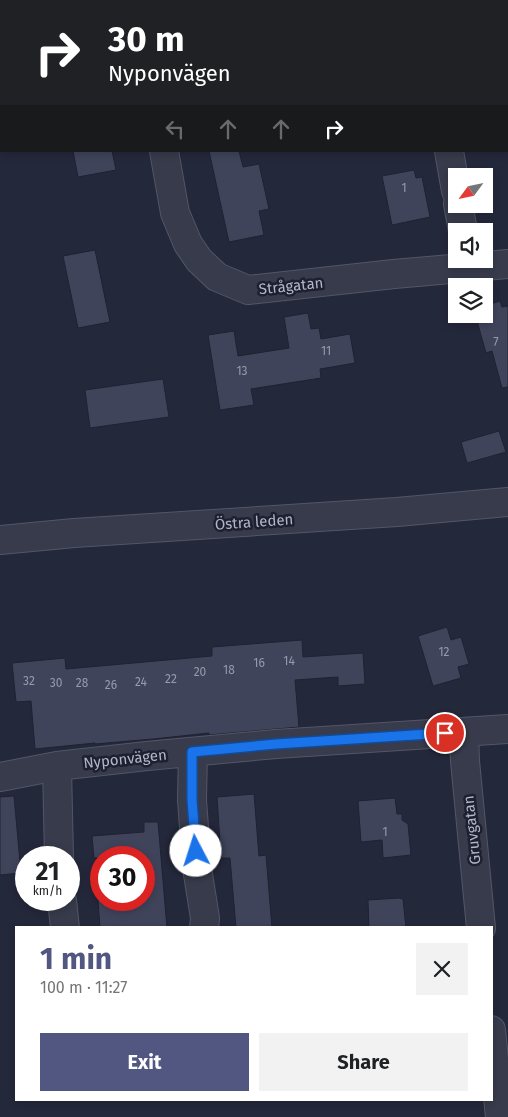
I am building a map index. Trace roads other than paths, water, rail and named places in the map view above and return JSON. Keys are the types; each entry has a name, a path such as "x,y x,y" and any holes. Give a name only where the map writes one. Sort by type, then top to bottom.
{"street":[{"name":"Strågatan","path":"164,152 175,213 188,244 198,260 217,277 248,290 448,266"},
{"path":"449,152 452,168"},
{"name":"Strågatan","path":"493,264 508,264"},
{"name":"Östra leden","path":"0,540 74,533 397,512 508,502"},
{"name":"Nyponvägen","path":"0,777 57,766 276,744 508,729"},
{"name":"Gruvgatan","path":"464,732 465,761 481,926"},
{"path":"192,752 192,800 197,868 205,918 204,926"},
{"path":"57,766 60,846"},
{"path":"63,911 65,926"},
{"path":"493,1049 500,1117"}]}
